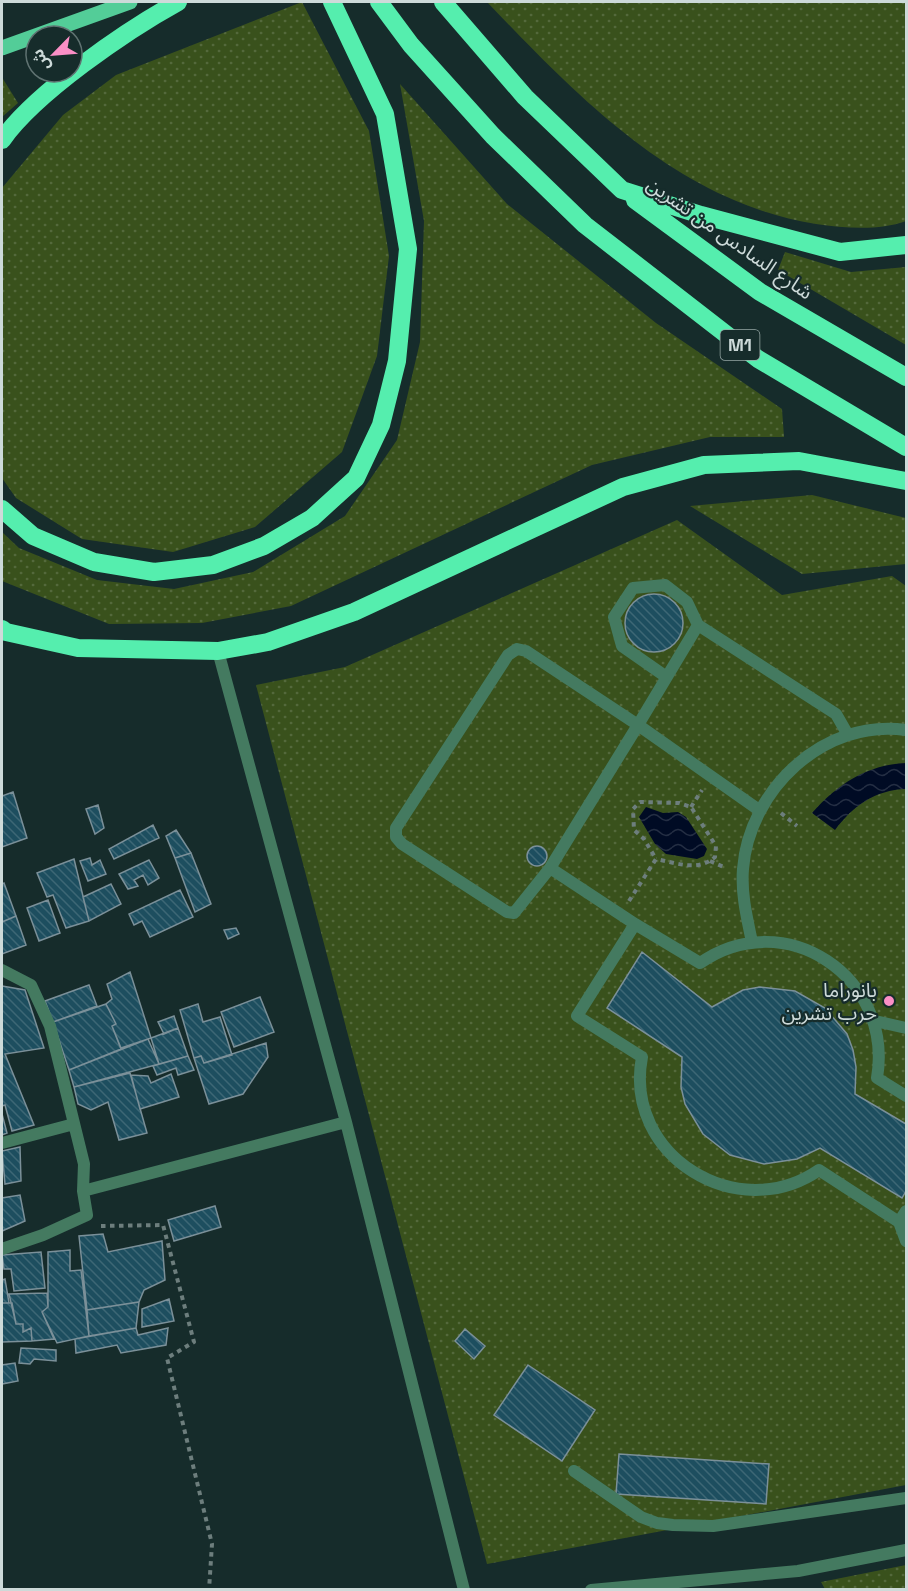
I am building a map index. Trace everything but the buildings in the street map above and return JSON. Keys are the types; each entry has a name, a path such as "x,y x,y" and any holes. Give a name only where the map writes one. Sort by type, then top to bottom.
{"highway":[{"path":"2,140 43,97 105,48 178,2"},
{"path":"2,509 33,536 94,562 154,572 213,565 264,546 312,518 356,478 381,425 397,361 408,249 385,114 332,2"},
{"name":"M1","path":"380,2 411,45 493,136 585,225 758,359 906,447"},
{"name":"شارع السادس من تشرين","path":"443,2 525,97 622,190 760,292 906,377"},
{"path":"622,190 701,216 840,252 906,245"},
{"path":"3,630 78,648 218,651 268,642 354,612 623,487 704,465 799,461 906,482"}],"main road":[{"path":"2,48 130,2"}],"street":[{"path":"665,676 622,646 614,617 633,588 665,585 687,602 698,625 836,714 848,735"},
{"path":"698,625 665,676 638,725 550,868 522,907 514,913 507,912 402,844 396,837 396,828 508,654 518,649 526,651 638,725 759,810"},
{"path":"218,651 346,1122 464,1590"},
{"path":"752,942 744,901 743,870 748,839 759,810 776,785 796,764 821,747 848,735 874,730 906,730"},
{"path":"550,868 700,963 730,947 752,942 775,942 797,946 818,954 837,966 853,982 874,1021 879,1043 877,1078 906,1096"},
{"path":"636,924 577,1016 642,1057 641,1089 646,1111 655,1131 668,1150 684,1166 702,1178 745,1190 768,1190 790,1185 819,1170 899,1222 906,1241"},
{"path":"2,970 31,985 50,1026 84,1164 83,1191 87,1215 76,1218 43,1235 2,1249"},
{"path":"874,1021 906,1028"},
{"path":"83,1191 346,1122"},
{"path":"2,1143 74,1124"},
{"path":"899,1222 906,1211"},
{"path":"574,1471 641,1517 673,1526 713,1526 906,1498"},
{"path":"591,1590 798,1571 906,1550"}],"path":[{"path":"640,802 679,804 691,807 716,846 715,857 706,865 689,866 656,859 644,839 633,830 633,809 640,802"},
{"path":"620,914 656,859"},
{"path":"76,1218 86,1226 163,1225 194,1342 167,1358 212,1544 209,1590"}],"green space":[{"path":"302,2 369,131 389,256 377,356 342,452 255,527 173,552 82,539 16,498 2,478 2,188 63,115 116,75"},
{"path":"487,2 906,2 906,221 873,227 816,224 766,212 719,194 634,141 595,109"},
{"path":"2,80 18,103 2,117"},
{"path":"400,84 507,204 656,323 782,409 784,437 710,437 592,465 291,606 202,623 109,624 2,581 2,532 19,548 97,580 174,589 253,572 345,516 397,440 420,342 424,221"},
{"path":"785,252 851,272 906,267 906,345 778,270"},
{"path":"812,495 906,518 906,564 802,574 690,506"},
{"path":"677,520 782,595 892,576 906,586 906,1485 487,1564 256,685 345,667"},
{"path":"906,1565 906,1589 825,1589 821,1582"}],"water":[{"path":"906,763 906,789 884,792 866,801 849,814 835,830 812,813 832,793 854,778 878,768"},
{"path":"646,807 663,813 678,812 686,817 707,849 704,856 697,859 666,854 655,844 639,817"}],"place":[{"name":"بانوراما حرب تشرين","path":"889,1001"}]}
